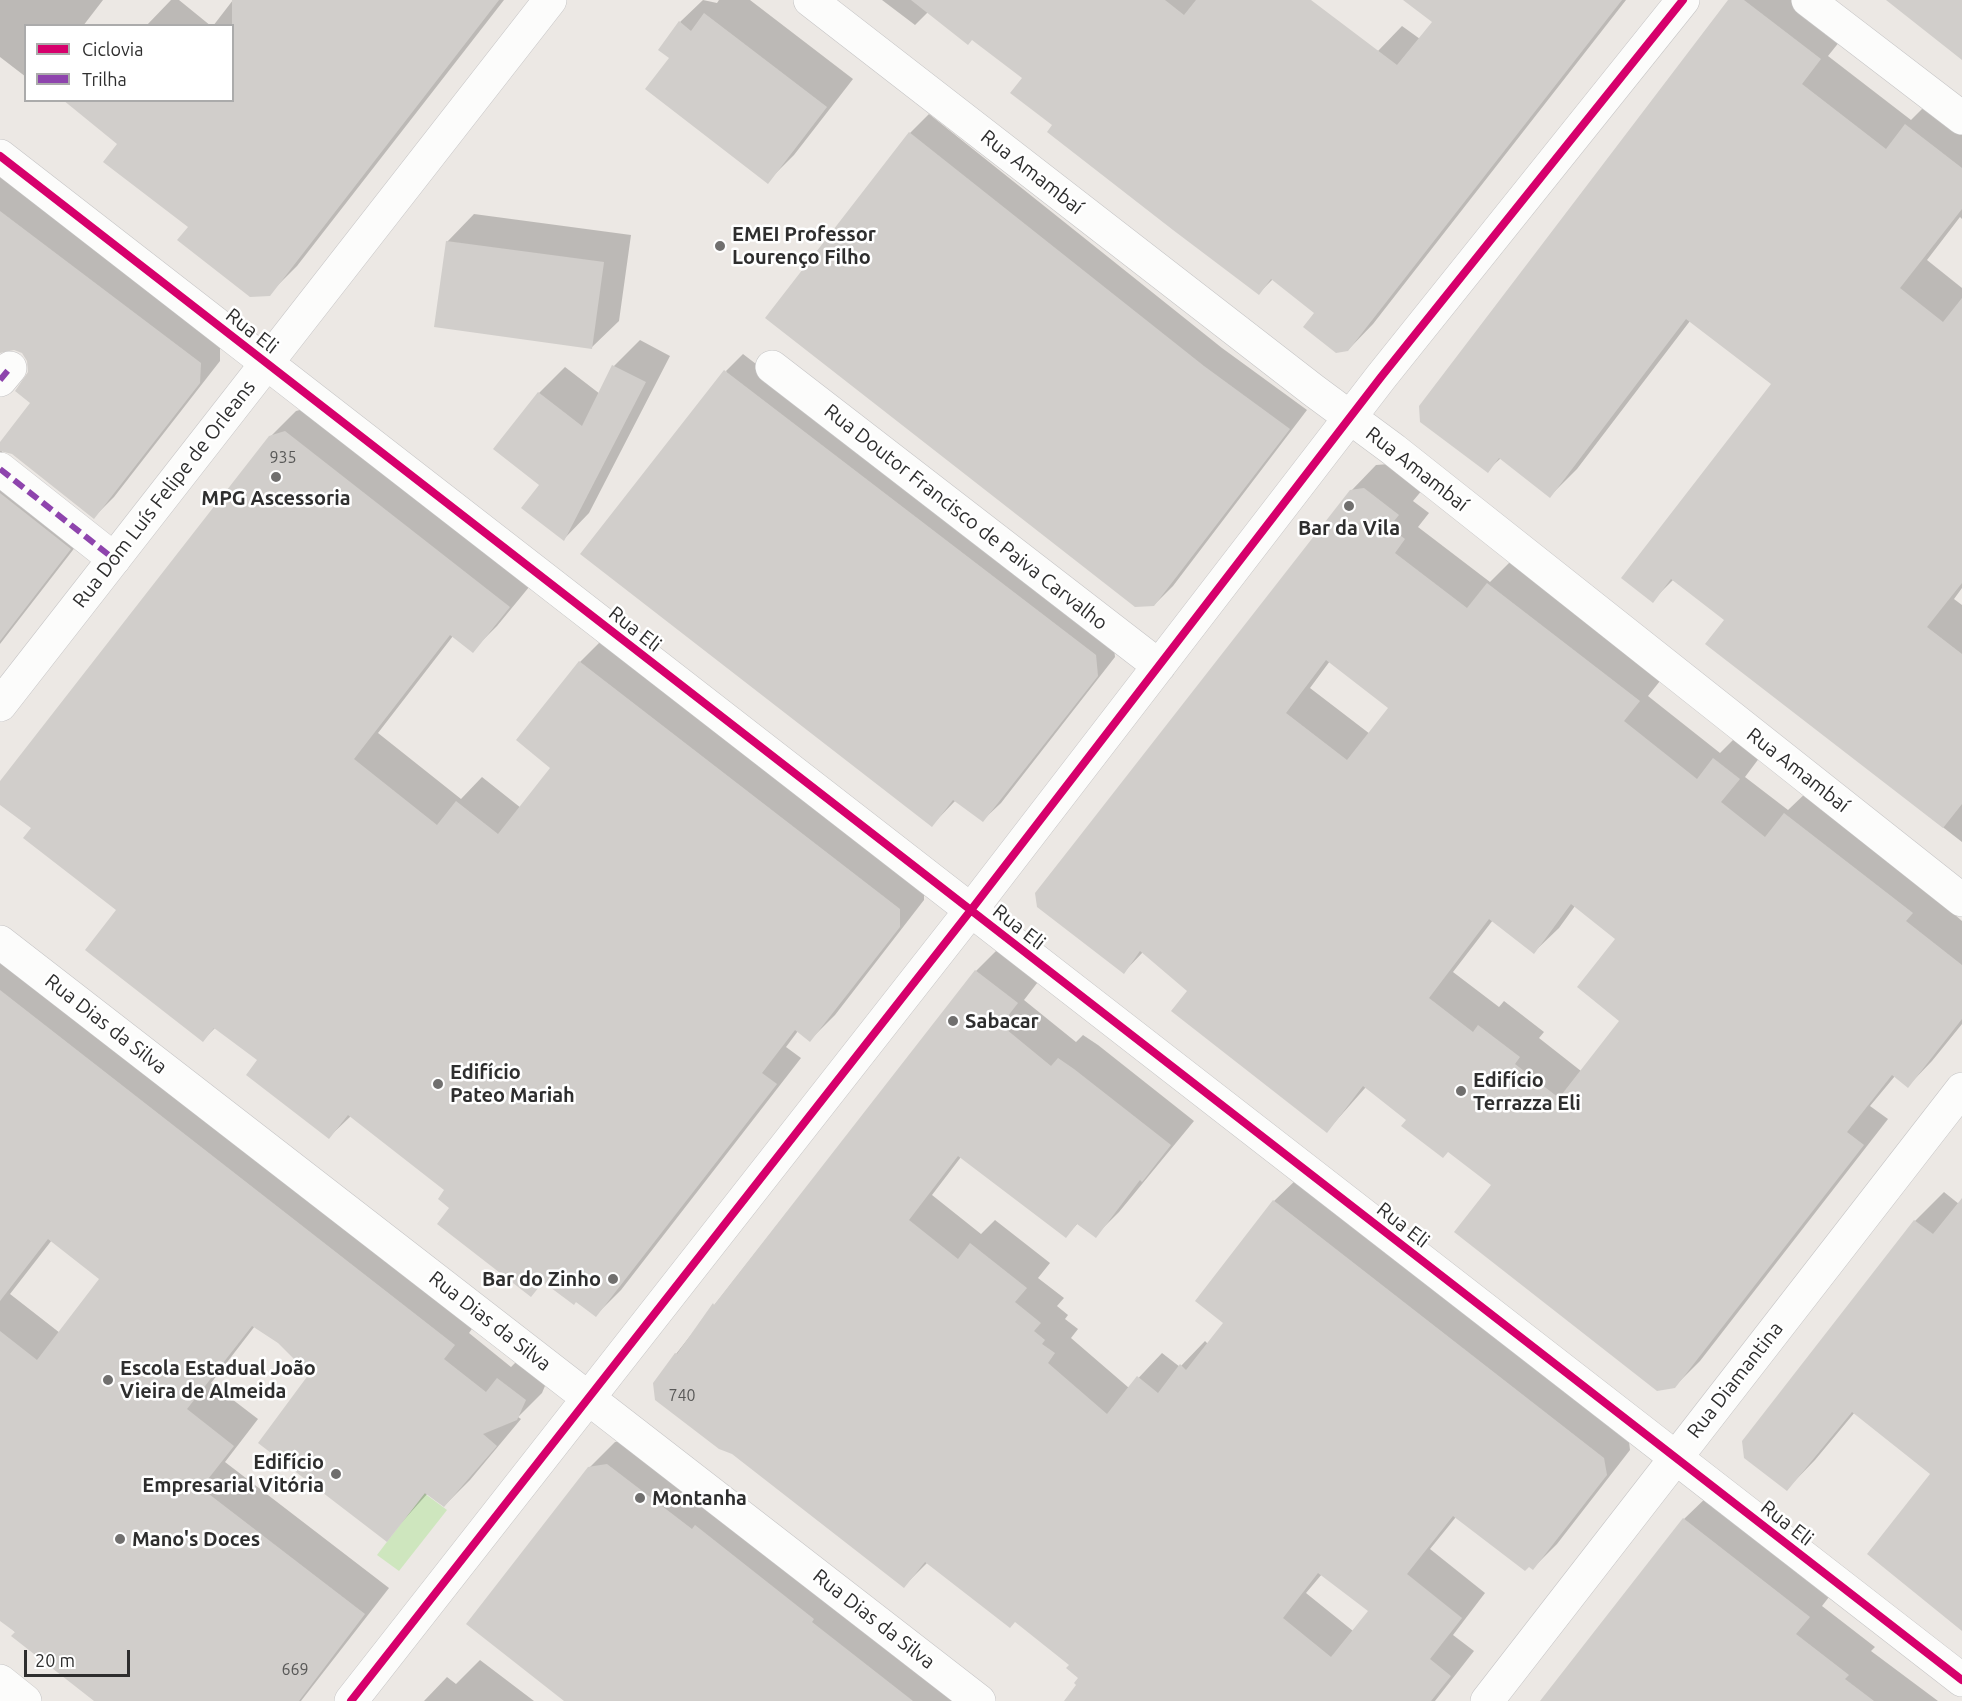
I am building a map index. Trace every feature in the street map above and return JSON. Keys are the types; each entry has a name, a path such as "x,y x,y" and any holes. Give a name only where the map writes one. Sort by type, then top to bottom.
{"street":[{"name":"Rua Dom Luís Felipe de Orleans","path":"0,705 550,0"},
{"name":"Rua Amambaí","path":"810,0 1349,417 1962,900"},
{"path":"351,1701 971,910 1349,417 1683,0"},
{"path":"1808,0 1962,118"},
{"name":"Rua Eli","path":"0,156 1962,1680"},
{"name":"Rua Doutor Francisco de Paiva Carvalho","path":"772,367 1159,666"},
{"path":"0,469 114,559"},
{"name":"Rua Dias da Silva","path":"0,942 979,1701"},
{"name":"Rua Diamantina","path":"1487,1701 1962,1089"},
{"path":"0,1681 26,1701"}],"green space":[{"path":"424,1493 447,1510 399,1571 377,1555"}],"building":[{"path":"232,0 499,0 270,296 250,297 177,240 188,227 103,162 117,144 65,102 234,102 234,24 232,24"},
{"path":"911,0 1165,0 1184,15 1196,0 1311,0 1397,65 1432,22 1403,0 1622,0 1348,351 1336,353 1303,327 1314,313 1271,279 1259,295 1173,230 1047,132 1052,125 1010,93 1022,78 972,40 968,45"},
{"path":"1728,0 1744,0 1821,59 1802,84 1886,149 1905,124 1962,168 1962,209 1900,288 1943,322 1962,298 1962,583 1927,627 1962,654 1962,804 1943,828 1705,644 1724,620 1671,579 1653,603 1621,578 1771,384 1686,319 1550,498 1499,458 1488,473 1420,422 1419,406"},
{"path":"1886,0 1962,0 1962,60"},
{"path":"704,13 827,107 768,184 645,89 669,58 658,50 679,21 691,31"},
{"path":"909,132 1204,366 1290,429 1154,606 1135,607 765,318"},
{"path":"0,211 201,363 200,383 94,519 12,454 0,451 0,442 30,403 15,391 28,372 27,361 22,353 14,350 0,353"},
{"path":"446,241 604,262 592,349 434,327"},
{"path":"612,365 646,382 564,541 521,508 539,485 493,449 538,392 582,426"},
{"path":"724,370 1096,655 1098,676 983,822 953,800 932,827 580,554"},
{"path":"285,431 510,607 473,653 450,635 354,759 437,825 456,801 498,834 550,768 516,740 579,661 900,909 900,927 810,1042 795,1030 762,1073 777,1084 596,1317 576,1302 574,1305 543,1282 531,1297 437,1224 449,1208 438,1199 444,1190 348,1115 329,1139 246,1075 257,1060 214,1028 203,1042 85,950 116,910 23,838 31,828 0,805 0,781 269,436"},
{"path":"1364,488 1399,515 1389,527 1405,539 1395,553 1467,608 1487,583 1640,701 1624,721 1697,779 1713,758 1740,779 1721,802 1765,837 1784,813 1913,913 1906,921 1962,965 1962,1019 1908,1088 1892,1075 1847,1132 1864,1145 1675,1388 1657,1391 1454,1232 1491,1185 1448,1152 1443,1158 1401,1126 1406,1120 1363,1086 1327,1133 1171,1011 1187,991 1140,951 1124,974 1037,907 1035,893 1350,490","holes":["1326,660 1388,708 1347,760 1286,713","1571,904 1615,939 1577,987 1619,1021 1559,1098 1515,1064 1520,1057 1478,1025 1473,1032 1429,998 1489,919 1534,954"]},
{"path":"0,493 71,549 0,641"},
{"path":"975,970 1018,1003 1001,1025 1051,1066 1058,1058 1074,1069 1171,1145 1142,1182 1140,1180 1096,1238 1077,1224 1066,1238 958,1156 909,1220 958,1259 970,1243 1027,1288 1015,1302 1041,1323 1034,1331 1045,1340 1042,1344 1055,1353 1048,1363 1107,1414 1137,1376 1158,1393 1180,1364 1186,1370 1223,1323 1195,1301 1273,1200 1604,1458 1607,1475 1533,1570 1529,1567 1525,1571 1453,1516 1407,1574 1462,1618 1430,1659 1451,1676 1431,1701 1064,1701 1076,1685 1074,1683 1078,1678 1066,1668 1069,1665 1015,1622 1010,1628 925,1562 904,1588 732,1454 719,1449 655,1400 653,1383 713,1303 714,1305","holes":["1318,1573 1368,1611 1331,1657 1283,1618"]},
{"path":"0,990 455,1345 444,1359 486,1392 497,1378 526,1400 517,1420 483,1434 497,1446 444,1507 425,1493 387,1542 258,1443 309,1374 278,1343 252,1326 187,1409 234,1446 201,1488 365,1614 299,1701 94,1701 11,1636 15,1632 0,1621 0,1331 37,1360 99,1279 48,1239 0,1301"},
{"path":"1962,1198 1962,1631 1867,1554 1930,1474 1852,1412 1787,1491 1744,1458 1742,1441 1914,1220 1933,1234"},
{"path":"607,1464 692,1529 695,1525 814,1619 812,1622 913,1701 564,1701 466,1624 588,1467"},
{"path":"1683,1518 1810,1617 1796,1634 1849,1675 1845,1679 1874,1701 1540,1701"}],"marked path":[{"path":"0,380 10,368"},
{"path":"0,469 114,559"}],"cycle path":[{"path":"351,1701 971,910 1381,377 1683,0"},
{"path":"0,156 1962,1680"}],"place":[{"name":"EMEI Professor Lourenço Filho","path":"720,246"},
{"name":"MPG Ascessoria","path":"276,477"},
{"name":"Bar da Vila","path":"1349,506"},
{"name":"Sabacar","path":"953,1021"},
{"name":"Edifício Pateo Mariah","path":"438,1084"},
{"name":"Edifício Terrazza Eli","path":"1461,1091"},
{"name":"Bar do Zinho","path":"613,1279"},
{"name":"Escola Estadual João Vieira de Almeida","path":"108,1380"},
{"name":"Edifício Empresarial Vitória","path":"336,1474"},
{"name":"Montanha","path":"640,1498"},
{"name":"Mano's Doces","path":"120,1539"}]}
